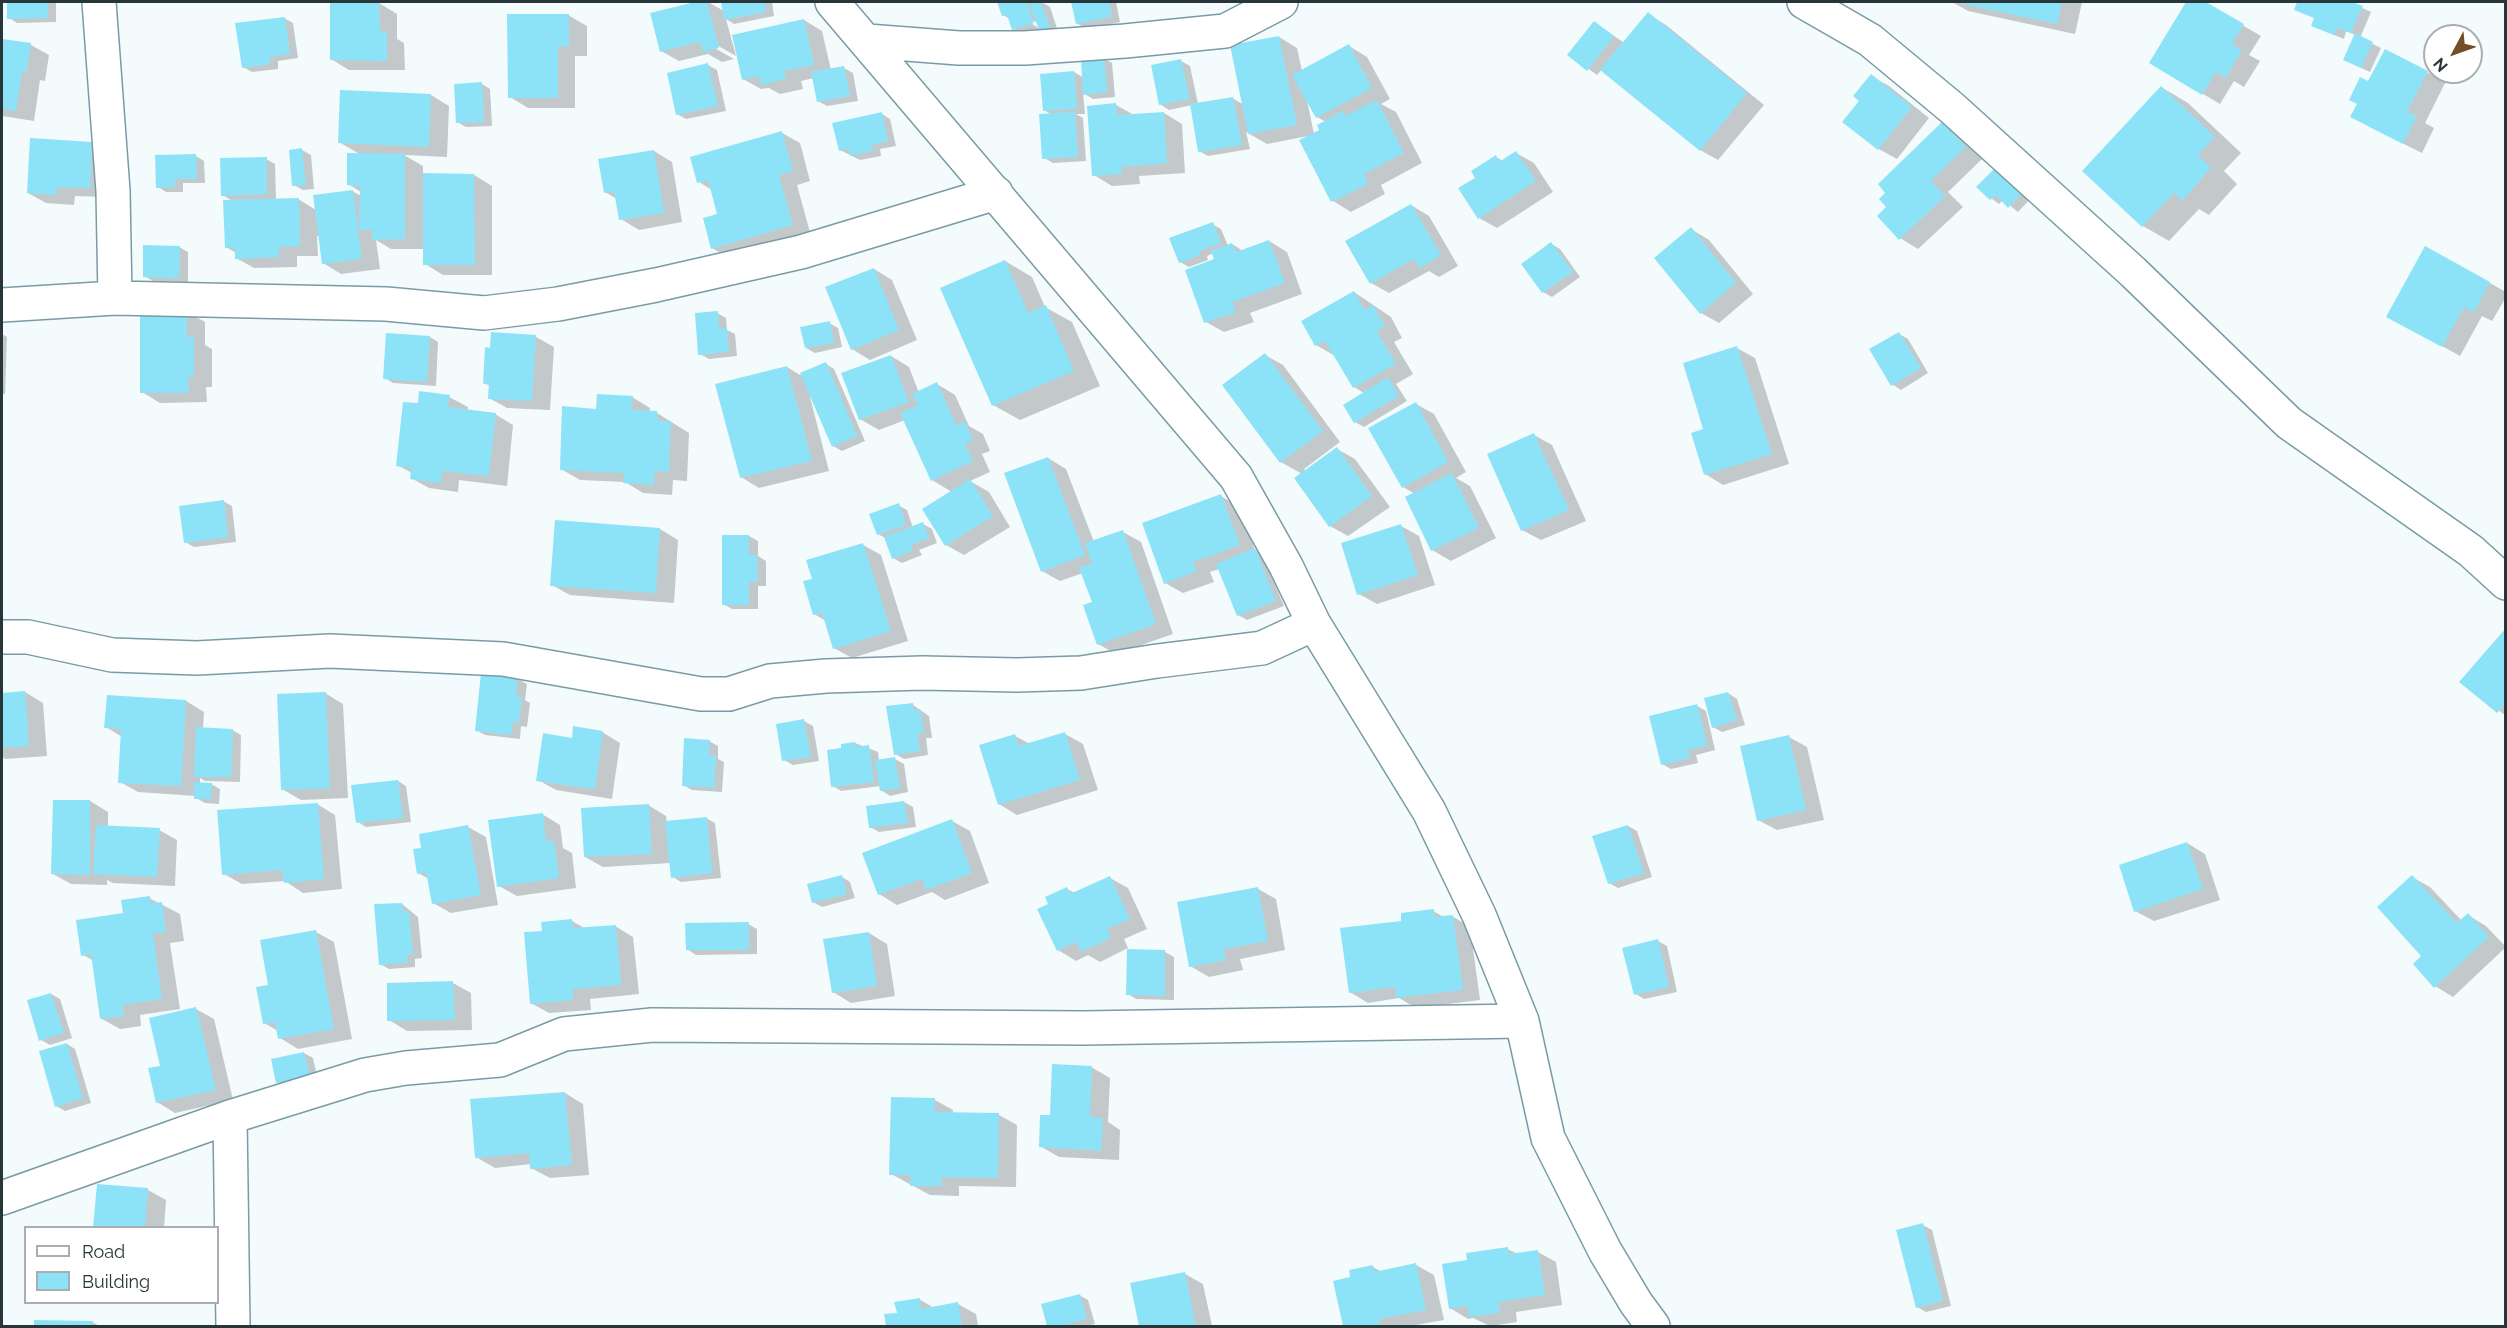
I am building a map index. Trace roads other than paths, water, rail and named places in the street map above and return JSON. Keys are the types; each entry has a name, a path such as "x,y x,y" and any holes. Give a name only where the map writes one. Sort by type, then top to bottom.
{"street":[{"path":"99,2 113,191 115,298"},
{"path":"832,2 1236,477 1286,566 1314,624 1429,811 1479,915 1522,1021 1548,1138 1605,1251 1636,1303 1653,1326"},
{"path":"867,41 959,48 1025,48 1136,40 1225,31 1281,2"},
{"path":"1804,2 1870,40 1952,108 2133,272 2289,423 2471,551 2505,583"},
{"path":"2,305 115,298 386,304 494,312 558,304 656,285 801,252 996,193"},
{"path":"2,637 28,638 112,655 197,658 330,651 502,659 701,694 729,694 770,681 826,676 922,673 1017,675 1081,673 1262,648 1314,624"},
{"path":"2,1198 230,1117 365,1075 406,1068 500,1060 564,1034 652,1025 1083,1028 1522,1021"},
{"path":"230,1117 233,1326"}]}
